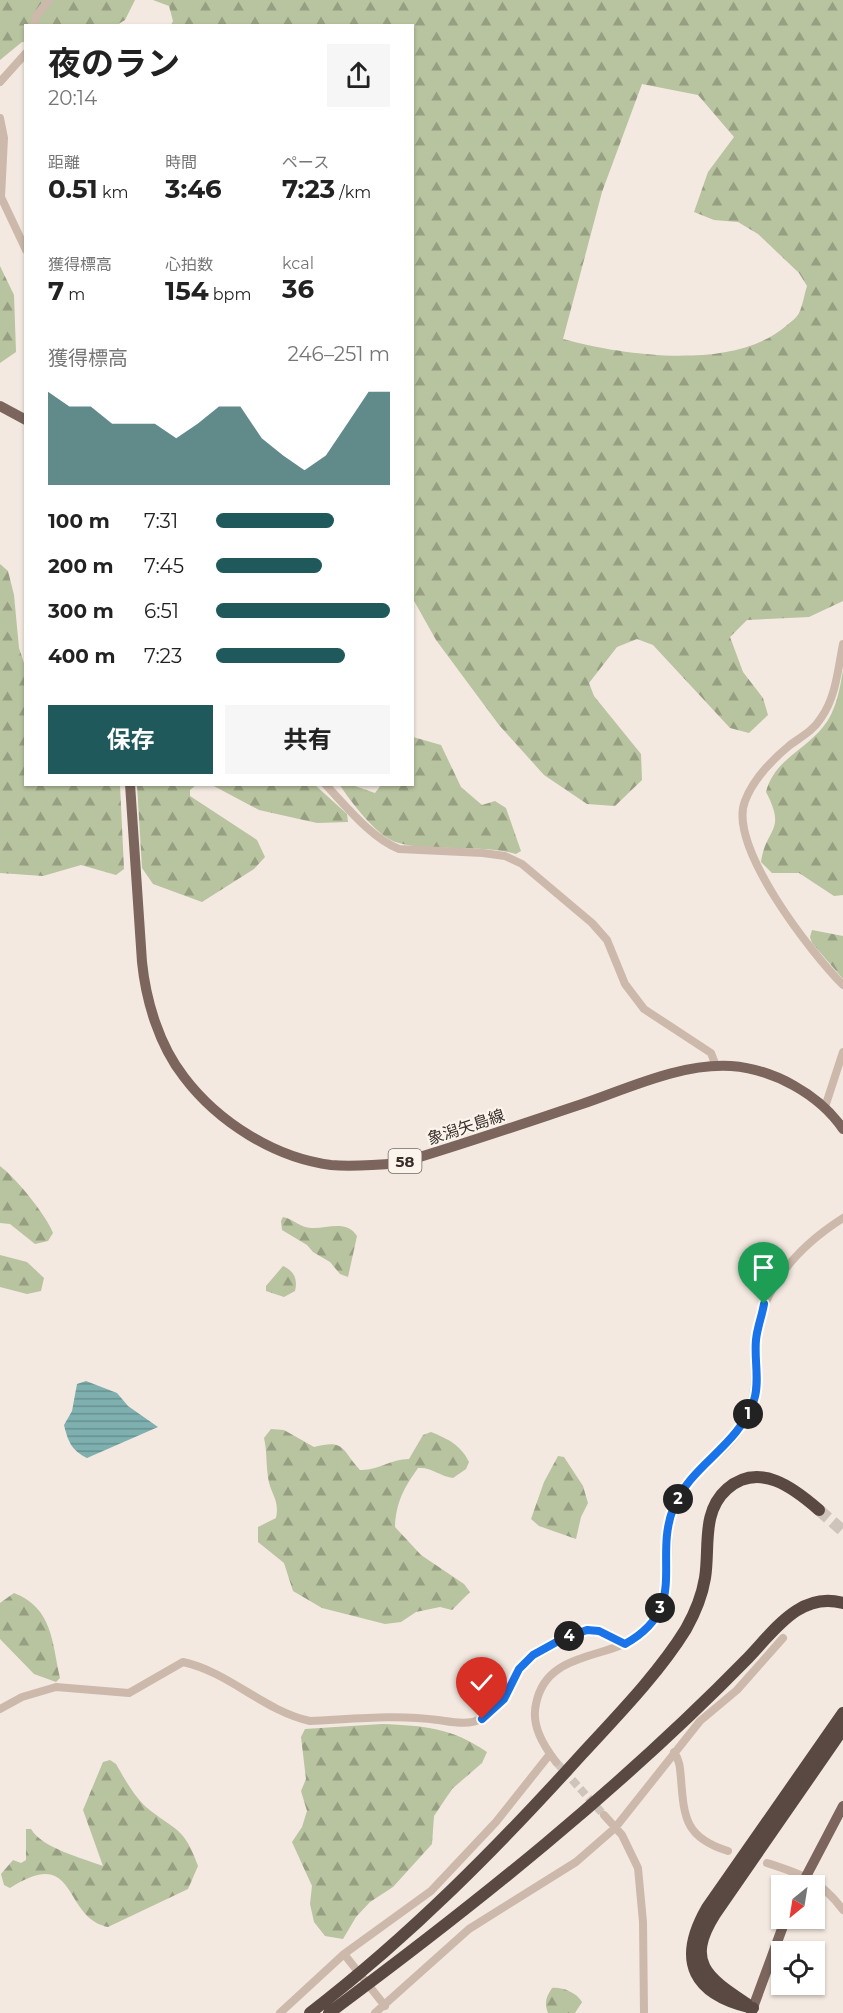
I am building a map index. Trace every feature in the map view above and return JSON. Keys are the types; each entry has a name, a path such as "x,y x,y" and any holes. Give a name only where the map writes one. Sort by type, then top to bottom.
{"highway":[{"path":"329,2013 493,1851 609,1724 675,1644 694,1613 701,1595 707,1562 710,1520 720,1497 740,1482 764,1477 788,1484 819,1510"},
{"path":"310,2013 450,1922 641,1761 712,1695 797,1609 821,1600 843,1603"},
{"path":"752,2011 728,2003 716,1996 700,1980 692,1958 695,1932 707,1908 843,1713"},
{"path":"752,2011 712,1980 702,1959 703,1937 715,1914 843,1729"}],"main road":[{"path":"0,406 24,419"},
{"name":"象潟矢島線","path":"130,786 142,962 145,989 153,1016 174,1063 195,1091 243,1131 282,1152 331,1165 364,1166 400,1163 654,1079 716,1066 754,1069 778,1077 825,1107 843,1129"},
{"path":"807,1875 843,1806"},
{"path":"752,2011 782,1929"}],"street":[{"path":"34,24 36,16 49,0"},
{"path":"0,82 24,55"},
{"path":"0,118 4,138 0,196 24,246"},
{"path":"843,644 834,691 821,719 774,759 759,778 745,801 743,828 772,893 820,962 843,985"},
{"path":"327,786 369,830 387,844 399,849 483,853 505,856 522,864 592,923 606,940 625,984 644,1010 711,1053 716,1066"},
{"path":"825,1107 843,1052"},
{"path":"280,2013 345,1956 431,1892 553,1758 535,1725 538,1693 546,1678 558,1668 577,1659 625,1644 641,1635 653,1620 662,1604 668,1583 668,1542 672,1512 679,1496 690,1478 743,1425 754,1398 756,1338 764,1304 795,1254 819,1233 843,1218"},
{"path":"0,1709 22,1697 56,1686 129,1693 183,1662 219,1674 295,1717 310,1721 414,1716 472,1722 482,1719 497,1707 504,1699 519,1669 533,1655 562,1639 587,1630 599,1631 625,1644"},
{"path":"375,2013 469,1929 576,1862 615,1828 700,1721 737,1690 783,1638"},
{"path":"674,1752 679,1760 684,1811 689,1827 699,1838 712,1846 728,1851"},
{"path":"604,1815 622,1835 638,1868 643,1922 644,2013"},
{"path":"767,1863 792,1875"},
{"path":"825,1890 843,1910"},
{"path":"345,1956 385,2006"}],"green space":[{"path":"0,0 135,0 125,20 119,24 24,24 24,42 0,60"},
{"path":"153,0 843,0 843,601 809,617 747,620 730,637 743,672 763,698 768,715 749,733 730,728 653,645 637,639 617,647 589,683 594,696 641,754 642,780 615,806 587,804 544,775 499,725 436,640 414,601 414,24 172,24 173,21 169,6","holes":["642,84 698,95 734,137 708,172 694,212 714,220 738,222 758,234 799,273 807,286 798,315 764,340 738,349 709,354 678,356 647,354 563,339 602,192"]},
{"path":"0,266 14,295 16,352 0,363"},
{"path":"0,564 8,571 14,595 19,648 24,663 24,786 120,786 124,869 116,875 81,865 43,876 0,873"},
{"path":"843,670 843,895 834,896 799,873 772,873 761,862 775,822 772,805 766,792 770,781 783,764 827,721 837,700"},
{"path":"414,737 441,745 461,787 482,805 495,801 506,808 521,851 516,854 485,849 400,844 383,835 369,822 341,786 355,786 375,793 380,786 414,786"},
{"path":"137,786 195,786 190,790 190,796 257,840 265,857 254,869 202,902 153,884 142,868"},
{"path":"214,786 316,786 347,814 348,822 317,823 259,810"},
{"path":"812,930 843,936 843,979 812,943 810,937"},
{"path":"0,1166 38,1207 53,1233 48,1241 35,1244 10,1224 0,1223"},
{"path":"283,1217 307,1228 342,1226 353,1231 357,1236 348,1277 340,1274 330,1262 313,1252 307,1245 282,1230"},
{"path":"0,1255 27,1262 44,1278 41,1291 27,1294 0,1287"},
{"path":"283,1266 290,1270 296,1283 295,1291 284,1297 266,1291 266,1286"},
{"path":"271,1429 284,1430 314,1447 337,1445 345,1451 360,1470 373,1469 409,1459 423,1435 431,1432 458,1447 469,1462 466,1469 453,1478 418,1468 402,1496 395,1527 421,1555 464,1584 470,1592 452,1610 440,1607 416,1612 401,1622 385,1624 322,1608 293,1591 284,1563 258,1542 258,1527 276,1518 277,1511 268,1477 264,1438"},
{"path":"558,1456 564,1457 583,1486 588,1503 581,1517 576,1539 539,1526 531,1519 544,1482"},
{"path":"14,1593 37,1608 44,1617 49,1628 60,1678 56,1682 34,1674 0,1639 0,1603"},
{"path":"382,1724 437,1729 461,1737 487,1752 482,1763 452,1789 434,1816 432,1844 393,1887 370,1902 356,1917 343,1939 325,1936 314,1922 310,1904 312,1886 292,1842 302,1827 307,1811 301,1791 306,1779 301,1737 305,1729"},
{"path":"110,1760 116,1764 142,1803 183,1836 198,1866 188,1889 108,1927 93,1921 59,1878 48,1874 32,1877 10,1888 4,1885 1,1874 13,1860 21,1863 26,1860 26,1829 31,1829 36,1836 53,1847 103,1866 83,1810 103,1762"},
{"path":"552,1988 560,1988 579,1998 582,2002 575,2013 548,2013 546,2000"}],"water":[{"path":"86,1381 117,1393 128,1406 158,1427 87,1458 77,1452 67,1436 64,1425 72,1411 77,1384"}],"tunnel":[{"path":"819,1510 843,1531"},
{"path":"556,1762 604,1815"}],"route":[{"path":"482,1719 504,1699 519,1669 533,1655 562,1639 587,1630 599,1631 625,1644 641,1635 653,1620 662,1604 668,1583 668,1542 672,1512 679,1496 690,1478 730,1441 743,1425 754,1398 756,1338 764,1304"}]}
